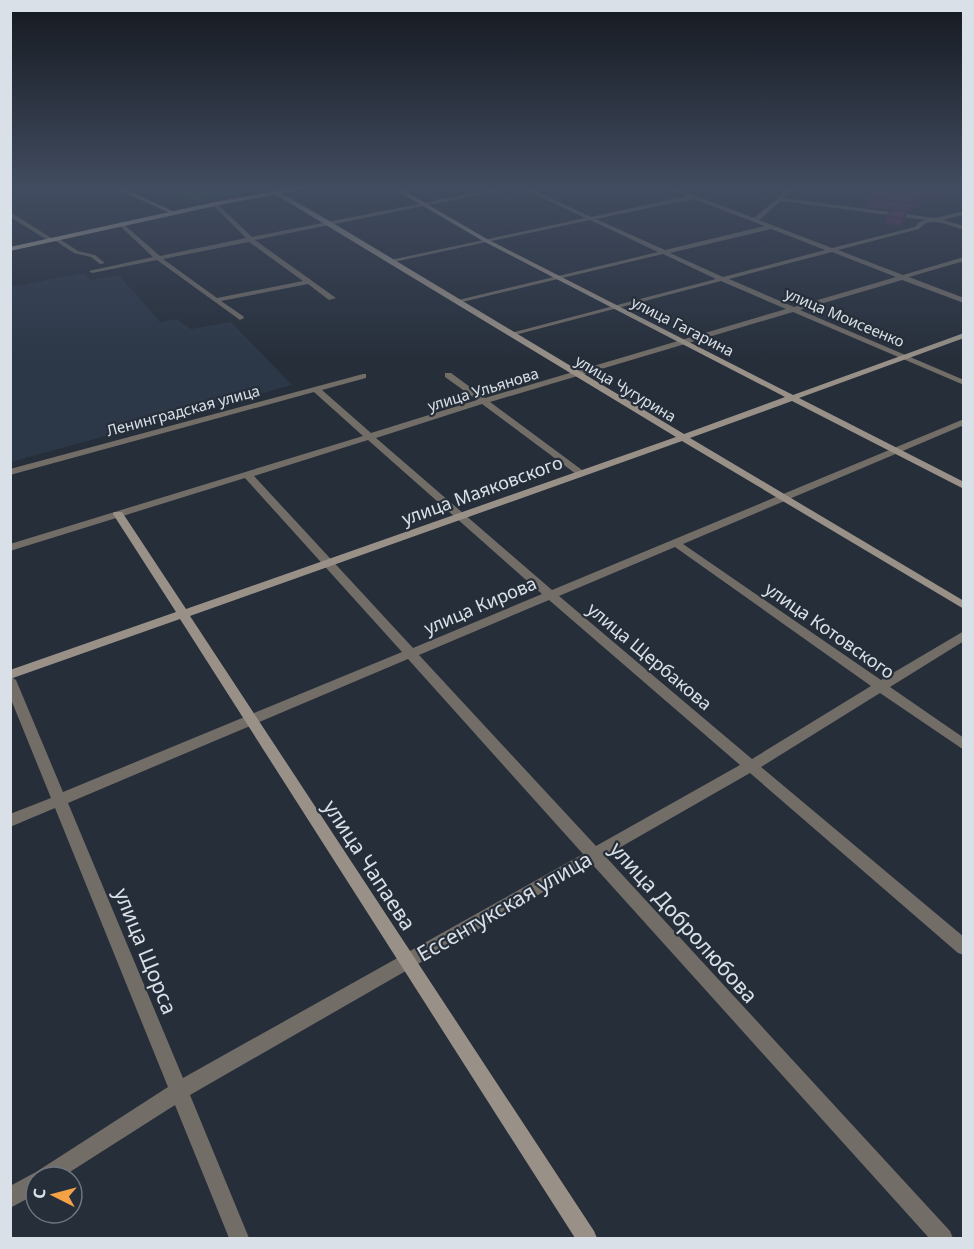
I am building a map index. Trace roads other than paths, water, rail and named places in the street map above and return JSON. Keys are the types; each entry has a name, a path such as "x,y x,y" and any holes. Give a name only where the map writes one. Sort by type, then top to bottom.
{"main road":[{"path":"10,249 31,244"}],"street":[{"path":"63,244 76,252 93,256 102,263"},
{"path":"144,244 240,318"},
{"path":"92,271 229,244"},
{"path":"257,244 332,298"},
{"name":"улица Чугурина","path":"363,244 963,606"},
{"path":"389,261 465,244"},
{"name":"улица Гагарина","path":"493,244 963,486"},
{"name":"улица Моисеенко","path":"648,244 720,278 963,383"},
{"path":"458,301 697,244"},
{"path":"816,244 963,301"},
{"path":"511,334 848,244"},
{"name":"улица Ульянова","path":"10,548 484,401 963,259"},
{"path":"216,300 307,282"},
{"name":"улица Маяковского","path":"10,675 459,517 579,472 682,438 963,335"},
{"path":"448,375 579,472"},
{"name":"Ленинградская улица","path":"10,472 363,376"},
{"name":"улица Щербакова","path":"316,389 459,517 963,948"},
{"name":"улица Кирова","path":"10,821 677,544 963,422"},
{"name":"улица Добролюбова","path":"248,475 943,1239"},
{"name":"улица Чапаева","path":"118,514 587,1239"},
{"name":"улица Котовского","path":"677,544 963,745"},
{"name":"Ессентукская улица","path":"63,1165 179,1091 751,766 963,634"},
{"name":"улица Щорса","path":"10,680 239,1239"},
{"path":"10,1198 24,1189"}]}
